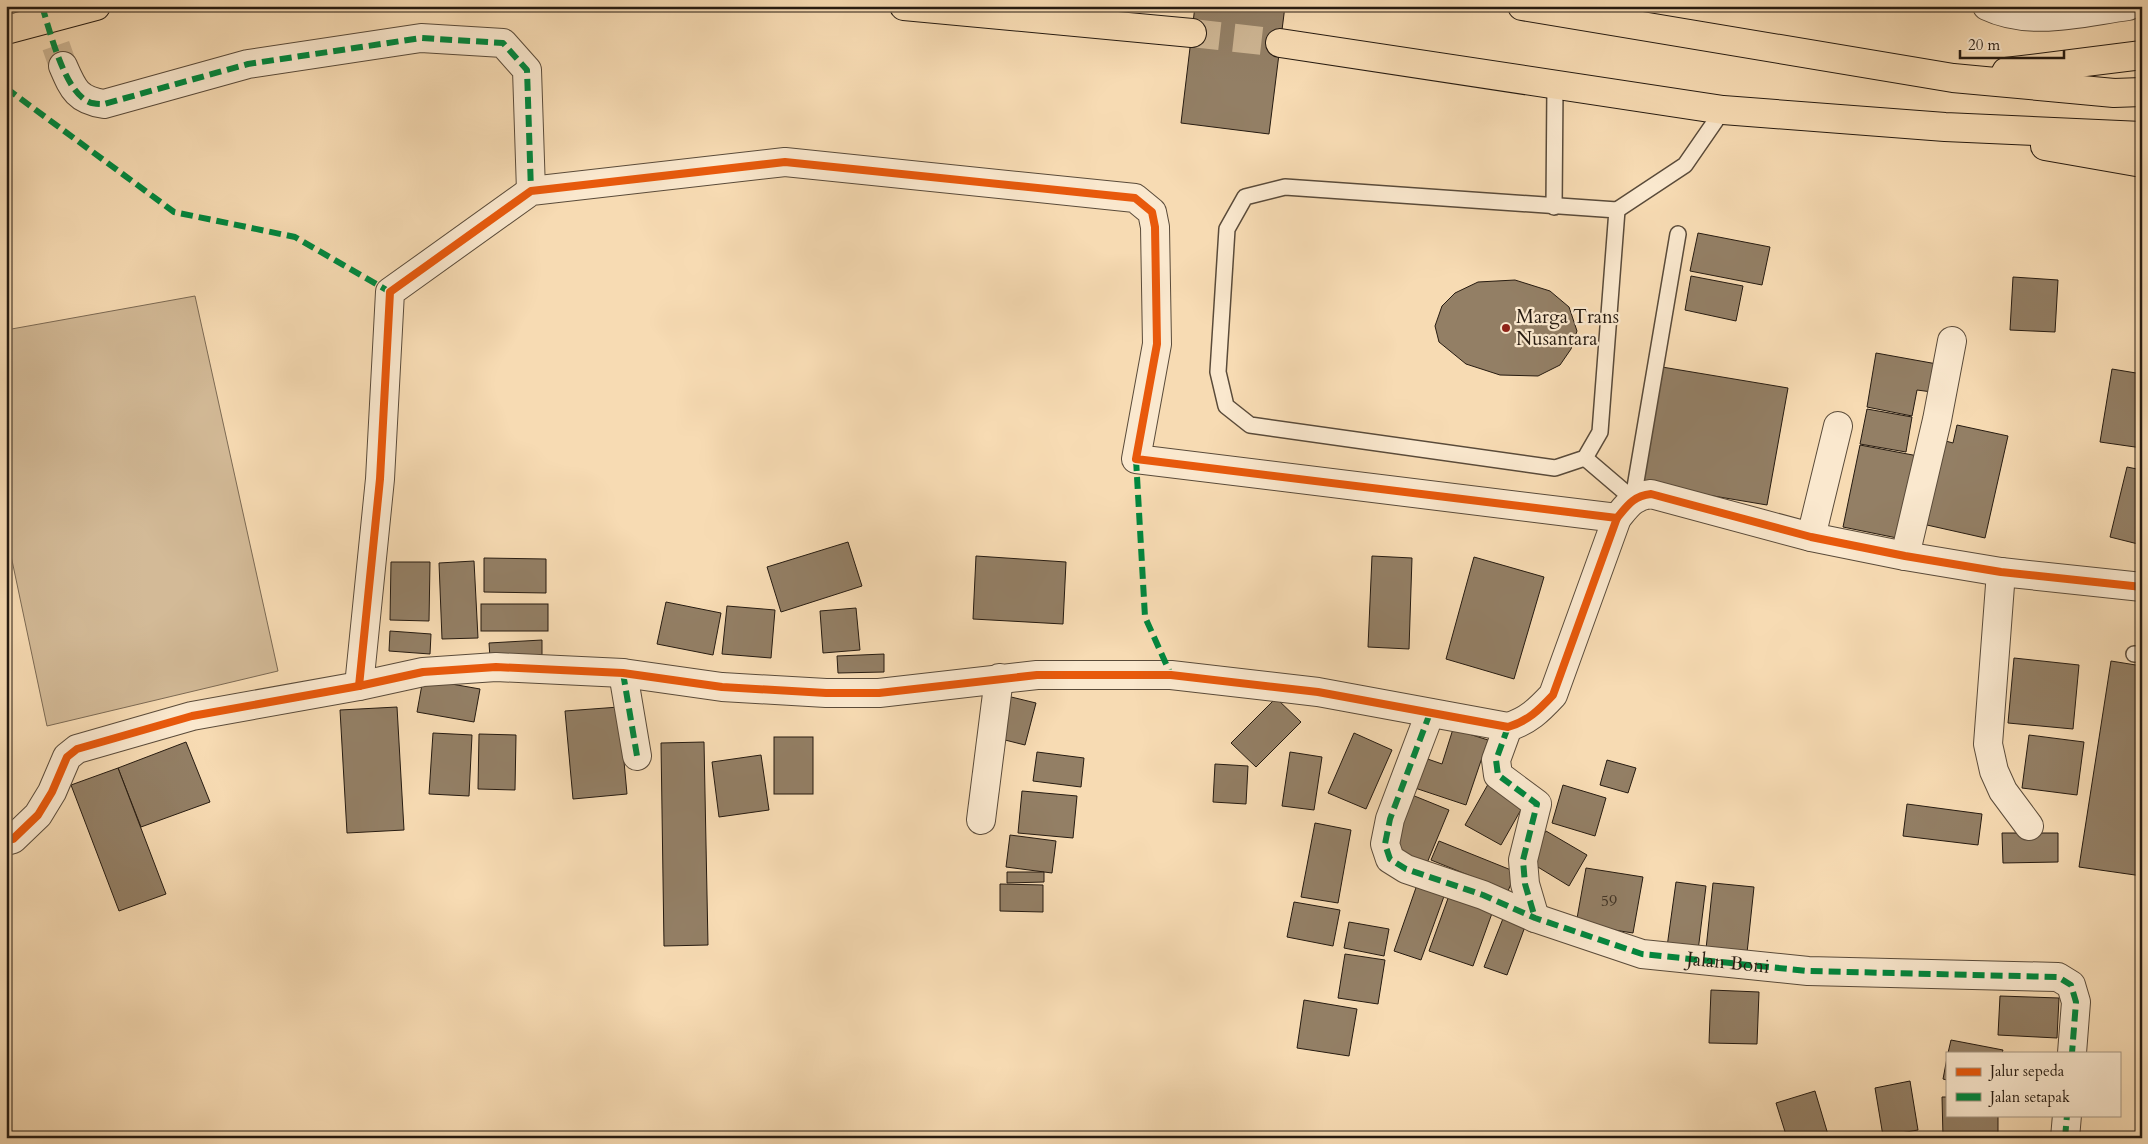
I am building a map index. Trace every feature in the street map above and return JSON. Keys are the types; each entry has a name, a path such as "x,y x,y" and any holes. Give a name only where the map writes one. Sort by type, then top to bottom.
{"highway":[{"path":"6,30 96,6"},
{"path":"904,6 1192,34"},
{"path":"1522,6 1953,78 2114,93 2142,92"},
{"path":"1280,43 1723,110 1945,127 2142,136"},
{"path":"1953,78 2142,55"},
{"path":"1945,127 2142,163"}],"street":[{"path":"1987,6 2000,12 2042,18 2128,6"},
{"path":"63,66 73,88 89,102 104,104 258,62 421,38 503,43 527,70 531,191"},
{"path":"359,686 380,479 390,292 531,191 785,162 1135,198 1152,212 1156,227 1157,344 1136,459 1625,509 1651,494 1811,538 1904,556 2001,572 2142,586"},
{"path":"1904,556 1937,420 1952,341"},
{"path":"1811,538 1838,426"},
{"path":"6,841 13,839 38,815 52,792 67,757 77,749 192,716 359,686 423,672 456,668 496,667 623,673 722,687 826,693 878,693 1037,675 1171,675 1318,692 1508,727 1522,723 1536,714 1553,695 1625,509"},
{"path":"2001,572 1988,744 1994,771 2003,791 2029,826"},
{"path":"623,673 637,756"},
{"path":"981,820 999,678"},
{"name":"Jalan Boni","path":"1430,713 1390,819 1385,844 1390,858 1406,869 1483,895 1535,918 1642,954 1808,971 2058,977 2071,984 2076,1002 2072,1052"},
{"path":"1508,727 1496,760 1498,774 1537,804 1523,860 1525,884 1535,918"},
{"path":"2065,1138 2067,1116"}],"lane":[{"path":"1554,207 1555,86"},
{"path":"1617,210 1600,432 1585,458 1555,468 1250,425 1226,406 1218,372 1227,228 1245,197 1285,187 1617,210 1685,165 1723,110"},
{"path":"1625,509 1678,234"},
{"path":"1585,458 1625,509"}],"shaded area":[{"path":"195,296 278,671 47,726 6,532 6,330"}],"building":[{"path":"1195,6 1285,6 1269,134 1181,123"},
{"path":"1698,233 1770,247 1762,285 1690,271"},
{"path":"1691,276 1743,286 1736,321 1685,310"},
{"path":"2013,277 2058,280 2055,332 2010,330"},
{"name":"Marga Trans Nusantara","path":"1515,280 1550,291 1569,307 1577,331 1571,349 1560,365 1538,376 1500,375 1466,364 1439,342 1435,326 1442,306 1455,293 1478,282"},
{"path":"1876,353 1937,364 1932,392 1917,390 1912,416 1867,407"},
{"path":"1662,367 1788,388 1767,505 1642,484"},
{"path":"2112,369 2142,374 2142,448 2100,442"},
{"path":"1867,409 1912,417 1906,452 1860,444"},
{"path":"1957,425 2008,436 1985,538 1918,523 1938,439 1953,443"},
{"path":"1860,445 1918,456 1902,539 1843,527"},
{"path":"2127,467 2142,470 2142,545 2110,537"},
{"path":"848,542 862,586 781,612 767,567"},
{"path":"976,556 1066,562 1063,624 973,619"},
{"path":"1372,556 1412,558 1409,649 1368,647"},
{"path":"1474,557 1544,577 1514,679 1446,659"},
{"path":"484,558 546,559 546,593 484,592"},
{"path":"474,561 478,638 442,639 439,563"},
{"path":"391,562 430,562 429,621 390,620"},
{"path":"666,602 721,613 713,655 657,644"},
{"path":"481,604 548,604 548,631 481,631"},
{"path":"727,606 775,610 771,658 722,654"},
{"path":"856,608 860,650 823,653 820,611"},
{"path":"390,631 431,634 430,654 389,651"},
{"path":"542,640 542,655 490,658 489,643"},
{"path":"884,654 884,672 838,673 837,656"},
{"path":"2014,658 2079,665 2073,729 2008,723"},
{"path":"2111,661 2142,666 2142,876 2079,867"},
{"path":"423,679 480,689 474,722 417,712"},
{"path":"1007,696 1036,703 1025,745 997,738"},
{"path":"1276,698 1301,722 1256,767 1231,743"},
{"path":"397,707 404,830 347,833 340,710"},
{"path":"619,707 627,794 573,799 565,711"},
{"path":"1453,729 1488,740 1466,805 1409,786 1419,756 1442,764"},
{"path":"433,733 472,735 469,796 429,794"},
{"path":"1354,733 1392,750 1366,809 1328,793"},
{"path":"479,734 516,735 515,790 478,789"},
{"path":"2029,735 2084,742 2077,795 2022,788"},
{"path":"774,737 813,737 813,794 774,794"},
{"path":"186,742 210,802 141,827 118,768"},
{"path":"704,742 708,945 664,946 661,743"},
{"path":"1037,752 1084,758 1081,787 1033,781"},
{"path":"1290,752 1322,757 1314,810 1282,806"},
{"path":"761,755 769,810 719,817 712,762"},
{"path":"1607,760 1636,768 1628,793 1600,785"},
{"path":"1215,764 1248,766 1246,804 1213,802"},
{"path":"118,768 166,894 119,911 71,785"},
{"path":"1491,779 1527,799 1501,845 1465,825"},
{"path":"1563,785 1606,798 1595,836 1552,823"},
{"path":"1022,791 1077,796 1073,838 1018,833"},
{"path":"1412,795 1449,810 1427,863 1391,848"},
{"path":"1907,804 1982,814 1978,845 1903,836"},
{"path":"1315,823 1351,830 1338,903 1301,897"},
{"path":"1546,831 1587,855 1569,886 1528,861"},
{"path":"2002,833 2058,833 2058,862 2003,863"},
{"path":"1010,835 1056,841 1052,873 1006,867"},
{"path":"1439,841 1516,872 1508,891 1431,860"},
{"path":"1586,868 1643,877 1633,933 1576,924"},
{"path":"1007,872 1044,872 1044,882 1007,883"},
{"path":"1419,879 1447,888 1421,960 1394,951"},
{"path":"1676,882 1706,886 1698,951 1667,947"},
{"path":"1713,883 1754,887 1747,953 1706,949"},
{"path":"1000,884 1043,885 1043,912 1000,911"},
{"path":"1451,890 1495,905 1473,966 1429,951"},
{"path":"1294,902 1340,910 1333,946 1287,937"},
{"path":"1504,916 1526,924 1507,975 1484,967"},
{"path":"1349,922 1389,929 1384,956 1344,948"},
{"path":"1345,954 1385,960 1378,1004 1338,998"},
{"path":"1711,990 1759,992 1757,1044 1709,1043"},
{"path":"2000,996 2059,998 2057,1038 1998,1035"},
{"path":"1304,1000 1357,1009 1349,1056 1297,1048"},
{"path":"1951,1040 2003,1050 2002,1052 1948,1052"},
{"path":"1946,1063 1946,1080 1943,1079"},
{"path":"1910,1081 1918,1130 1883,1136 1875,1088"},
{"path":"1815,1091 1829,1138 1787,1138 1776,1103"},
{"path":"1942,1097 1946,1097 1946,1116 1998,1116 1998,1135 1943,1137"}],"tunnel":[{"path":"42,6 63,66"},
{"path":"1192,33 1280,43"}],"marked path":[{"path":"42,6 59,59 72,86 80,96 89,102 97,104 104,104 248,64 421,38 503,43 527,70 531,191"},
{"path":"6,88 174,212 295,237 390,292"},
{"path":"1136,459 1145,617 1171,675"},
{"path":"623,673 637,756"},
{"path":"1430,713 1390,819 1385,844 1390,859 1406,869 1483,895 1535,918 1642,954 1808,971 2058,977 2071,985 2076,1002 2072,1052"},
{"path":"1508,727 1496,760 1498,775 1537,804 1523,860 1525,884 1535,918"},
{"path":"2065,1138 2067,1116"}],"cycle path":[{"path":"359,686 380,479 390,292 531,191 785,162 1135,198 1152,212 1155,227 1157,344 1136,459 1617,518"},
{"path":"6,841 13,839 38,815 52,792 67,757 77,749 192,716 359,686 423,672 496,667 623,673 722,687 826,693 879,693 1037,675 1171,675 1318,692 1508,727 1522,722 1553,695 1617,518 1635,499 1651,494 1811,537 1905,556 2001,572 2142,587"}],"place":[{"name":"Marga Trans Nusantara","path":"1506,328"}]}
